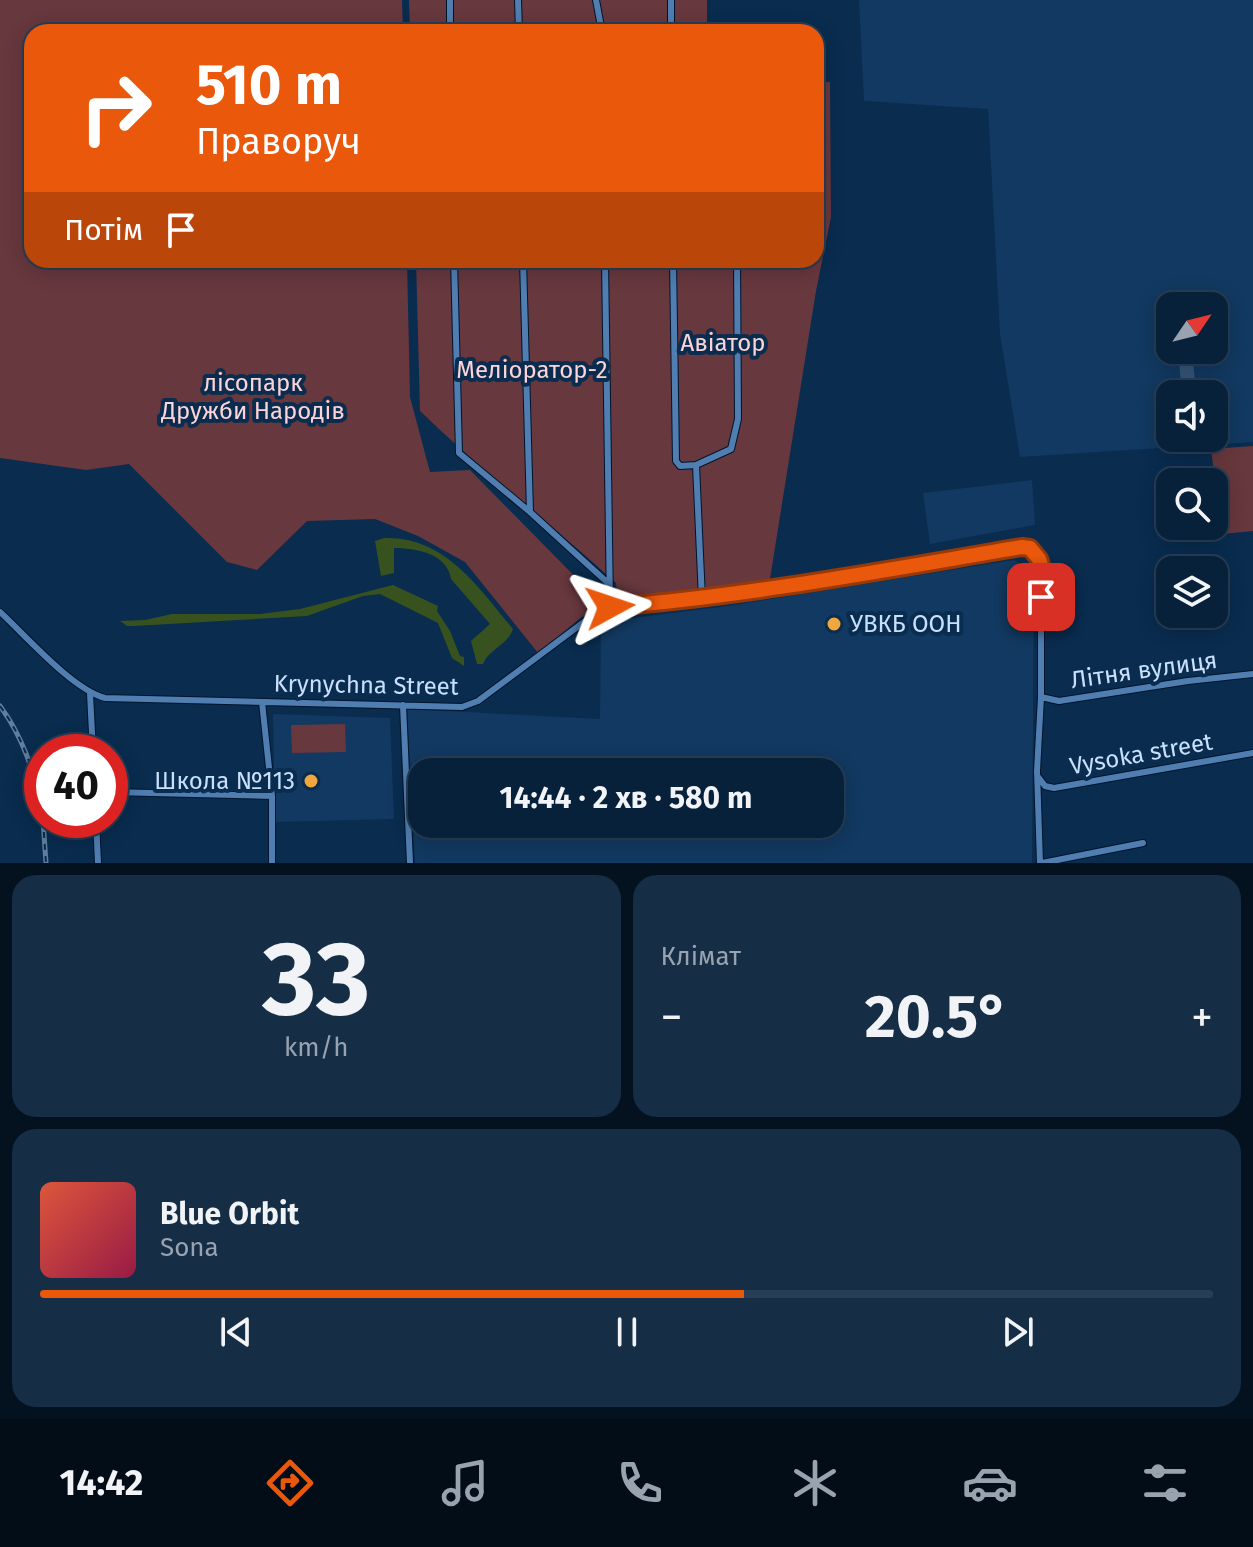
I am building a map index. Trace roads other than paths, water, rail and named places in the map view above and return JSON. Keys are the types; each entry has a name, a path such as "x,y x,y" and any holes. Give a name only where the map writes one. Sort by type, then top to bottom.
{"street":[{"path":"450,0 450,24"},
{"path":"518,0 519,24"},
{"path":"596,0 600,24"},
{"path":"671,0 671,24"},
{"path":"454,268 459,453 609,584"},
{"path":"523,268 530,512"},
{"path":"605,268 610,607"},
{"path":"673,268 676,461 680,466 696,465 731,449 735,439 738,419 737,268"},
{"path":"696,465 702,599"},
{"name":"Krynychna Street","path":"90,694 105,698 462,707 478,701 588,619 610,607 702,599 1022,547 1030,548 1041,565 1041,697"},
{"path":"0,612 90,694 92,734"},
{"name":"Літня вулиця","path":"1041,697 1059,701 1253,674"},
{"path":"1041,697 1041,863 1143,843"},
{"path":"262,702 272,796 272,863"},
{"path":"403,705 410,863"},
{"name":"Vysoka street","path":"1039,778 1045,786 1054,788 1253,753"},
{"path":"128,792 272,796"},
{"path":"97,838 98,863"}],"railway":[{"path":"0,706 24,750"},
{"path":"44,838 46,863"}],"place":[{"name":"УВКБ ООН","path":"834,624"},
{"name":"Школа №113","path":"311,781"}],"park label":[{"name":"Авіатор","path":"723,343"},
{"name":"Меліоратор-2","path":"532,370"},
{"name":"лісопарк Дружби Народів","path":"253,397"}]}
